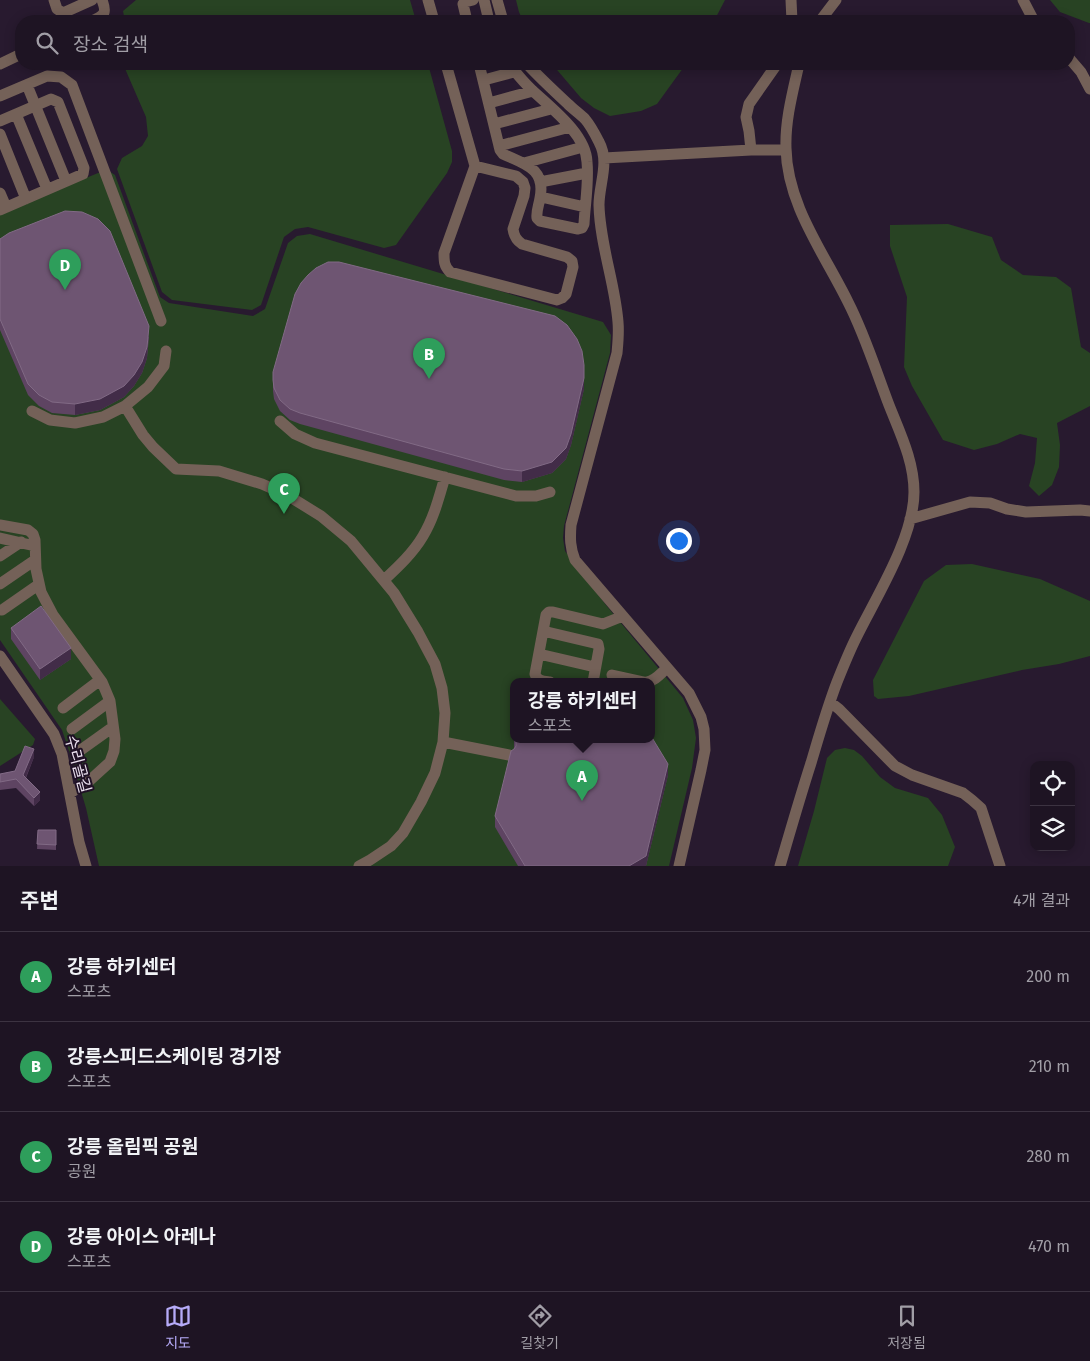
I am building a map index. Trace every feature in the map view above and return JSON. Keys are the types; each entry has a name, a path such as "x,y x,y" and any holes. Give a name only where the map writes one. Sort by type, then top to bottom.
{"street":[{"path":"54,0 57,9 63,13 92,0"},
{"path":"102,0 105,9 103,15"},
{"path":"428,0 432,15"},
{"path":"466,15 463,4 474,0"},
{"path":"484,0 488,15"},
{"path":"497,0 501,15"},
{"path":"791,0 792,15"},
{"path":"825,15 836,0"},
{"path":"1023,0 1031,15"},
{"path":"0,64 15,57"},
{"path":"1075,65 1090,89"},
{"path":"448,70 475,166 444,252 446,267 450,272 557,300 562,298 566,294 573,267 572,261 568,257 522,244 516,240 513,229 524,196 525,188 523,182 516,176 475,166"},
{"path":"481,70 499,146 503,154 532,168 540,182 540,197 536,218 540,221 578,229 582,228 588,161 584,147 570,127 514,70"},
{"path":"484,80 507,70"},
{"path":"532,70 585,119 594,130 601,144 604,158 600,192 601,224 617,311 619,336 617,353 572,525 571,549 575,560 689,693 701,717 705,739 702,770 679,866"},
{"path":"750,150 746,117 748,104 773,70"},
{"path":"780,866 830,702 855,640 904,539 913,504 914,490 910,462 858,322 818,249 798,205 790,178 786,150 786,130 798,70"},
{"path":"0,96 47,76 60,77 72,85 161,321"},
{"path":"27,85 66,181"},
{"path":"489,103 533,91"},
{"path":"0,121 51,100 58,102 84,168 83,174 3,209 0,193"},
{"path":"494,124 551,109"},
{"path":"16,114 48,190"},
{"path":"499,146 570,127"},
{"path":"0,134 26,199"},
{"path":"524,163 584,147"},
{"path":"604,158 750,150 786,150"},
{"path":"540,182 587,173"},
{"path":"540,197 585,207"},
{"path":"32,411 50,420 75,423 102,418 125,406 148,387 164,366 166,351"},
{"path":"125,406 143,435 176,469 219,471 262,484 287,495 321,516 351,541 384,580 418,632 435,664 442,688 445,713 443,742 435,772 421,802 403,833 391,846 359,866"},
{"path":"280,421 295,434 315,443 516,496 536,496 550,492"},
{"path":"384,580 406,559 423,536 436,508 445,477"},
{"path":"910,518 970,502 990,503 1007,509 1026,512 1090,511"},
{"path":"0,525 28,530 33,534 38,585 53,614 100,680 110,701 115,739 114,751 110,762 88,782 70,792"},
{"path":"0,538 35,546"},
{"path":"0,556 21,542"},
{"path":"0,584 36,560"},
{"path":"2,610 38,585"},
{"path":"536,678 535,674 543,631 546,616 549,612 603,624 623,616"},
{"path":"543,631 598,644 599,649 594,678"},
{"path":"539,654 595,667"},
{"name":"수리골길","path":"0,656 54,734 62,754 79,842 86,866"},
{"path":"655,678 667,668"},
{"path":"612,675 627,678"},
{"path":"63,708 100,680"},
{"path":"72,728 110,701"},
{"path":"830,702 896,766 912,775 963,792 981,808 1000,866"},
{"path":"78,752 113,727"},
{"path":"443,742 509,755"}],"green space":[{"path":"136,0 410,0 414,15 124,15 123,11"},
{"path":"516,0 725,0 717,15 520,15"},
{"path":"1050,0 1090,0 1090,23 1075,18 1075,15 1060,12"},
{"path":"126,70 430,70 452,151 452,162 447,173 396,245 384,248 308,227 295,229 284,237 261,305 252,310 172,300 162,292 117,169 122,158 142,146 148,136 146,117"},
{"path":"557,70 682,70 657,104 641,111 610,116 594,108 581,98"},
{"path":"103,171 109,171 115,175 160,297 169,303 253,316 265,309 288,243 297,236 310,234 603,322 611,335 610,353 564,526 563,538 565,551 606,605 683,698 693,720 696,738 692,768 669,866 99,866 86,808 62,730 0,640 0,213"},
{"path":"948,224 992,237 1001,260 1023,275 1056,277 1071,288 1081,347 1090,353 1090,406 1057,423 1060,445 1059,467 1052,485 1039,496 1029,486 1035,463 1037,438 1020,434 997,444 974,450 943,440 912,386 904,367 907,297 890,246 890,225"},
{"path":"972,564 1040,579 1090,601 1090,656 909,696 878,699 874,696 873,680 924,581 946,565"},
{"path":"0,699 35,739 33,745 0,766"},
{"path":"845,748 854,750 862,756 880,777 895,788 928,798 942,815 955,847 948,866 798,866 827,758 835,750"}],"building":[{"path":"65,211 82,212 98,219 110,231 149,326 147,347 142,362 124,386 100,399 75,404 52,402 39,395 28,384 0,319 0,239 9,233"},
{"path":"328,262 339,262 555,316 567,325 577,339 582,351 584,378 566,448 552,462 522,471 504,469 290,409 280,400 274,388 273,372 295,294 308,275 316,268"},
{"path":"41,606 71,648 40,669 11,628"},
{"path":"516,743 655,743 668,764 646,856 629,866 525,866 495,816 511,751 516,746"},
{"path":"25,746 34,749 23,775 40,792 34,798 16,779 0,782 0,774 15,771"},
{"path":"38,830 56,830 56,845 37,844"}],"place":[{"name":"강릉 아이스 아레나","path":"65,290"},
{"name":"강릉스피드스케이팅 경기장","path":"429,379"},
{"name":"강릉 올림픽 공원","path":"284,514"},
{"name":"강릉 하키센터","path":"582,801"}]}
